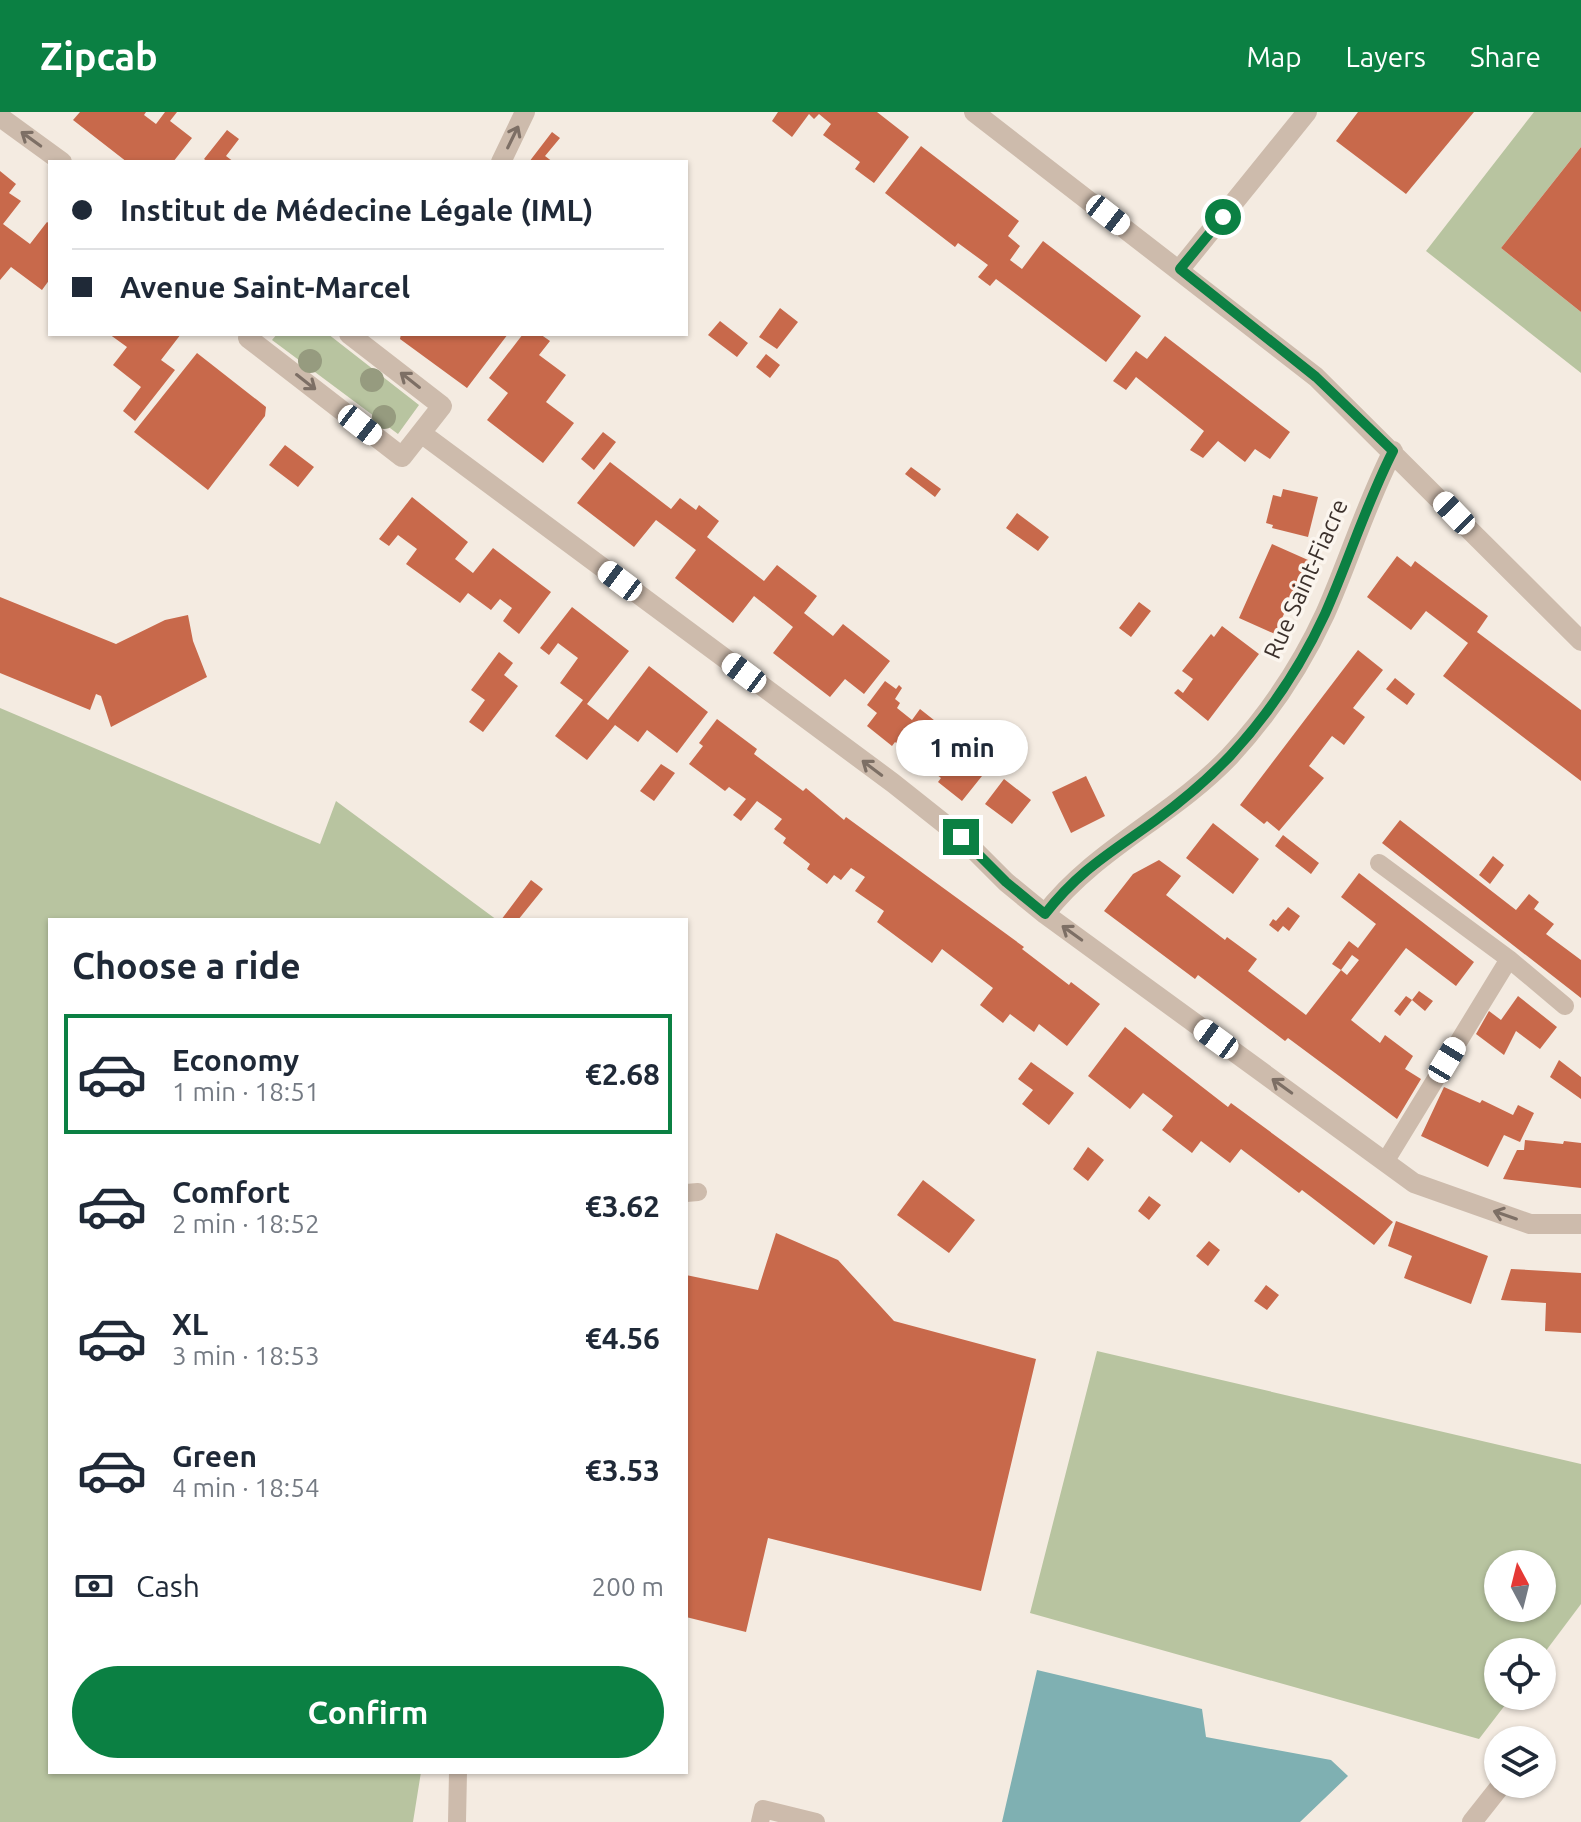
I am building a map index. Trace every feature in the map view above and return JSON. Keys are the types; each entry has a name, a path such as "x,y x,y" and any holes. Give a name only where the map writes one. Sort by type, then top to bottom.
{"street":[{"path":"502,160 525,112"},
{"path":"974,112 1316,377 1581,641"},
{"path":"1180,269 1307,112"},
{"path":"0,117 59,160"},
{"path":"250,336 248,338 402,457 442,406 357,336"},
{"path":"421,433 893,783 961,837 1006,882 1045,914 1414,1183 1530,1224 1581,1224"},
{"name":"Rue Saint-Fiacre","path":"1045,914 1065,889 1091,865 1198,786 1230,755 1285,687 1324,615 1375,486 1393,451"},
{"path":"1472,1822 1491,1798"}],"lane":[{"path":"1379,863 1509,959 1565,1006"},
{"path":"1385,1162 1509,959"},
{"path":"457,1822 458,1774"},
{"path":"760,1822 763,1809 816,1822"}],"green space":[{"path":"1534,112 1581,112 1581,147 1501,248 1581,312 1581,373 1426,251"},
{"path":"275,336 331,336 419,405 398,434 272,340"},
{"path":"0,708 320,844 336,801 494,918 48,918 48,1774 421,1774 413,1822 0,1822"},
{"path":"1097,1351 1581,1464 1581,1604 1556,1638 1484,1638 1484,1710 1501,1710 1489,1726 1484,1726 1479,1739 1030,1613"}],"water":[{"path":"1037,1670 1202,1709 1206,1737 1331,1760 1348,1776 1300,1822 1002,1822"}],"building":[{"path":"80,112 146,112 144,115 156,124 165,112 177,112 170,121 192,138 175,160 124,160 73,120"},
{"path":"778,112 877,112 909,137 874,183 855,169 860,162 823,135 831,124 819,114 814,119 809,114 792,137 772,121"},
{"path":"1358,112 1474,112 1406,194 1336,141"},
{"path":"227,130 239,139 226,156 231,160 204,159"},
{"path":"552,132 560,138 545,156 550,160 531,160"},
{"path":"921,146 1019,221 1008,236 1020,246 1010,260 1022,269 1043,241 1141,316 1106,362 996,279 990,286 978,277 988,265 958,243 955,247 885,193"},
{"path":"1581,147 1581,312 1501,248"},
{"path":"0,171 16,184 9,193 21,201 3,224 30,244 48,223 48,282 42,290 11,267 0,280"},
{"path":"780,308 798,322 777,349 759,337"},
{"path":"720,321 748,343 737,357 708,335"},
{"path":"112,336 179,336 161,360 175,370 135,421 123,411 141,387 113,365 127,347"},
{"path":"401,336 506,336 467,388 400,339"},
{"path":"521,336 543,336 550,341 539,355 566,375 546,402 574,423 543,463 487,420 508,393 489,378"},
{"path":"1165,336 1290,432 1270,459 1255,449 1245,462 1218,441 1203,458 1190,450 1204,431 1136,377 1126,390 1113,381 1136,351 1147,359"},
{"path":"197,353 266,407 265,416 208,490 134,432"},
{"path":"766,354 780,365 770,378 756,367"},
{"path":"603,432 616,442 594,470 581,459"},
{"path":"285,445 314,467 298,487 269,465"},
{"path":"610,462 671,509 680,498 696,510 699,505 719,521 707,537 764,581 777,565 817,596 804,613 833,636 843,624 890,661 864,694 845,679 830,697 773,653 793,627 754,596 733,623 675,578 696,550 656,520 634,547 577,503"},
{"path":"911,467 941,489 935,497 905,474"},
{"path":"1283,489 1318,497 1308,537 1272,528 1273,525 1266,523 1273,495 1281,497"},
{"path":"412,497 468,542 455,559 473,573 493,548 551,592 519,634 503,621 512,608 500,599 491,610 468,593 460,603 406,564 417,549 398,535 389,546 379,539"},
{"path":"1017,513 1049,537 1038,551 1006,528"},
{"path":"1272,544 1308,560 1275,634 1239,618"},
{"path":"1397,556 1411,567 1415,561 1488,616 1477,632 1581,710 1581,781 1443,676 1468,643 1426,611 1411,630 1367,597"},
{"path":"0,597 116,644 165,620 188,615 193,641 207,677 111,727 101,696 96,694 90,710 0,673"},
{"path":"1139,602 1151,611 1131,637 1119,628"},
{"path":"572,607 629,651 587,704 608,720 649,666 708,712 677,753 647,730 638,742 615,725 587,760 555,736 583,700 560,683 578,658 558,643 549,655 540,648"},
{"path":"1222,626 1259,654 1208,721 1174,693 1178,689 1183,693 1193,679 1182,671 1211,634 1214,637"},
{"path":"1358,650 1383,670 1353,708 1365,717 1344,745 1332,736 1309,766 1324,778 1279,831 1267,821 1264,824 1240,805"},
{"path":"499,652 513,663 504,675 518,686 483,732 469,722 485,700 471,690"},
{"path":"1395,678 1415,694 1407,705 1386,689"},
{"path":"885,681 896,689 899,685 902,688 895,699 900,703 897,708 912,720 920,709 944,728 950,721 972,739 959,756 972,766 975,761 981,766 989,756 994,761 962,801 938,782 941,778 895,742 892,746 867,726 877,713 867,705"},
{"path":"717,719 757,749 754,754 803,791 806,788 844,820 846,817 1024,947 1022,949 1069,985 1071,982 1100,1004 1067,1046 1039,1024 1034,1032 1010,1014 1003,1023 980,1005 993,988 942,949 932,963 877,922 884,911 855,891 865,877 851,868 841,880 834,875 827,884 807,869 810,864 783,843 786,838 774,829 782,819 757,801 741,821 733,815 746,799 729,787 725,791 689,764 703,746 699,743"},
{"path":"661,764 675,773 654,801 640,791"},
{"path":"1086,776 1105,816 1071,833 1052,792"},
{"path":"1004,779 1031,800 1012,824 985,804"},
{"path":"1400,820 1516,910 1529,894 1539,902 1534,909 1554,924 1546,934 1581,960 1581,998 1382,843"},
{"path":"1213,823 1259,859 1233,894 1186,858"},
{"path":"1283,835 1319,863 1311,874 1275,846"},
{"path":"1493,856 1504,865 1490,884 1479,875"},
{"path":"1159,860 1181,876 1166,895 1225,940 1227,937 1257,959 1248,971 1306,1015 1341,970 1332,964 1349,941 1358,948 1376,924 1341,897 1359,873 1474,962 1456,986 1406,948 1351,1020 1380,1043 1385,1035 1413,1056 1405,1069 1421,1079 1397,1119 1288,1038 1285,1041 1198,975 1195,979 1104,911 1133,874","holes":["1352,955 1359,960 1347,975 1341,970"]},
{"path":"531,880 543,889 520,918 502,918"},
{"path":"1288,907 1300,916 1289,931 1283,926 1278,932 1269,925"},
{"path":"1419,991 1433,1001 1425,1011 1412,1000"},
{"path":"1406,996 1412,1000 1400,1016 1394,1011"},
{"path":"1518,996 1557,1027 1540,1049 1516,1031 1504,1055 1476,1034 1489,1011 1501,1020"},
{"path":"1125,1027 1228,1107 1231,1103 1393,1222 1374,1245 1302,1190 1299,1193 1241,1149 1230,1163 1201,1141 1192,1153 1162,1130 1173,1116 1143,1093 1130,1109 1088,1076"},
{"path":"1559,1060 1581,1077 1581,1099 1550,1077"},
{"path":"1031,1062 1074,1093 1049,1125 1022,1104 1033,1090 1018,1079"},
{"path":"1444,1087 1513,1115 1518,1105 1534,1113 1520,1142 1504,1135 1488,1167 1421,1136"},
{"path":"1525,1140 1581,1143 1581,1188 1503,1179 1517,1150 1524,1150"},
{"path":"1088,1147 1104,1160 1088,1181 1073,1169"},
{"path":"923,1180 975,1220 949,1253 897,1215"},
{"path":"1149,1196 1161,1205 1149,1220 1138,1211"},
{"path":"1396,1221 1488,1256 1471,1304 1404,1278 1412,1256 1388,1246"},
{"path":"776,1233 838,1260 894,1321 1036,1359 981,1591 768,1538 746,1632 688,1618 688,1275 758,1290"},
{"path":"1209,1241 1220,1250 1208,1266 1196,1256"},
{"path":"1511,1269 1581,1273 1581,1333 1545,1331 1546,1303 1501,1300"},
{"path":"1266,1285 1279,1295 1267,1310 1254,1301"}],"route":[{"path":"961,837 1006,882 1045,914 1065,889 1091,865 1158,818 1230,755 1285,687 1306,652 1345,567 1375,486 1393,451 1316,377 1180,269 1223,217"}]}
